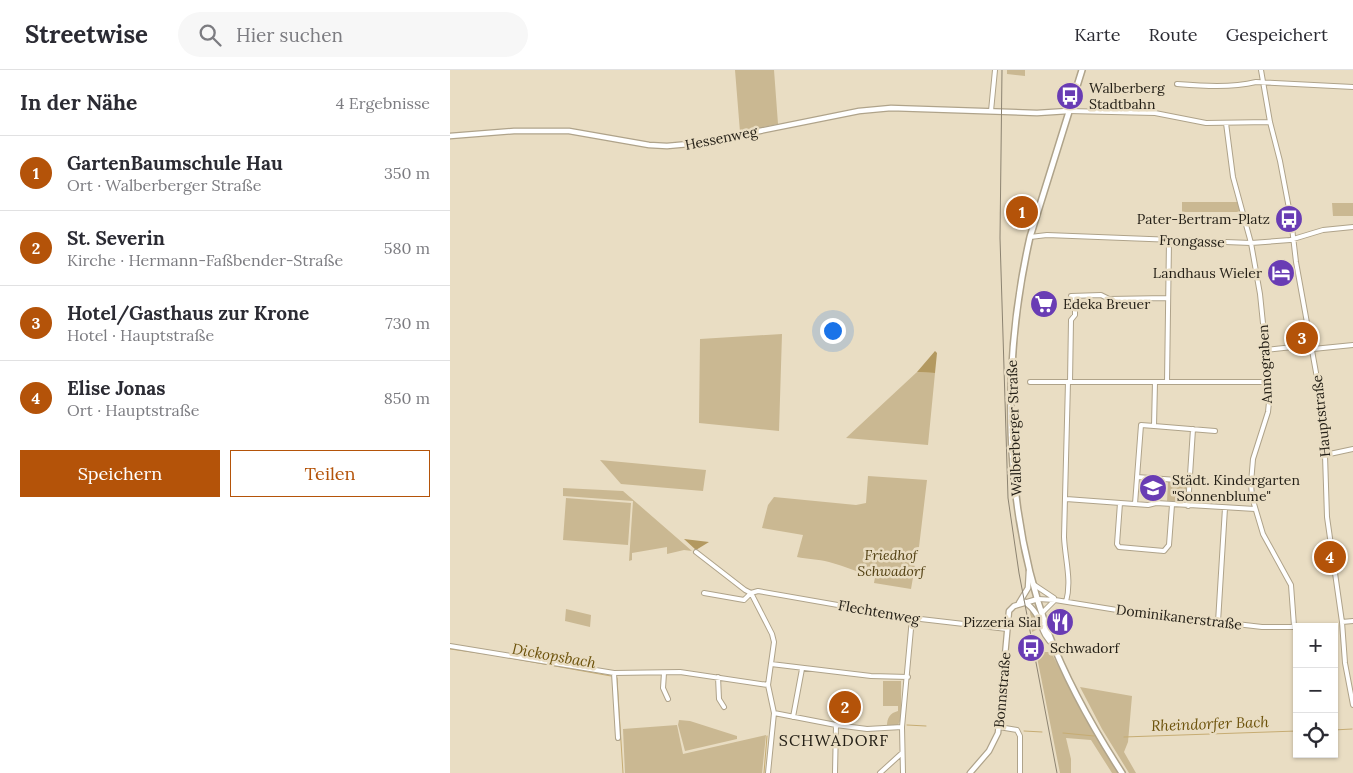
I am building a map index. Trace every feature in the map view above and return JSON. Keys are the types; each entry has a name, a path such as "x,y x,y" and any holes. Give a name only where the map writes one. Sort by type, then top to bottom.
{"main road":[{"name":"Walberberger Straße","path":"1082,70 1030,237 1015,318 1011,381 1015,492 1029,570 1054,646 1083,710 1122,773"}],"street":[{"path":"992,112 994,70"},
{"name":"Hauptstraße","path":"1261,70 1270,122 1280,161 1312,347 1325,455 1327,519 1353,705"},
{"path":"1177,84 1202,86 1242,85 1256,82 1353,87"},
{"name":"Hessenweg","path":"450,136 514,131 569,131 649,145 667,146 700,143 859,111 891,108 1037,113 1068,111"},
{"path":"1068,111 1155,113 1206,123 1270,122"},
{"name":"Annograben","path":"1226,123 1233,177 1251,243 1260,294 1269,382 1269,406 1251,469 1251,490 1254,509 1263,534 1291,585 1294,623"},
{"name":"Frongasse","path":"1030,237 1052,236 1251,243 1294,239 1323,230 1353,227"},
{"path":"1167,382 1169,241"},
{"path":"1066,602 1070,581 1065,557 1064,538 1071,320 1074,314 1073,296 1101,295 1109,299 1167,298"},
{"path":"1266,350 1353,345"},
{"path":"1030,382 1269,382"},
{"path":"1154,426 1155,382"},
{"path":"1135,504 1141,425 1216,431"},
{"path":"1188,506 1193,429"},
{"path":"1325,455 1353,449"},
{"path":"1137,478 1190,482"},
{"path":"1066,499 1148,505 1156,503 1254,509"},
{"path":"1120,503 1117,544 1119,547 1164,551 1169,545 1172,505"},
{"path":"1218,622 1225,508"},
{"path":"696,552 751,593 772,634 774,651 768,685 774,713 768,773"},
{"name":"Bonnstraße","path":"970,773 996,741 999,727 1009,611 1019,604 1028,588 1029,570"},
{"name":"Dominikanerstraße","path":"1033,584 1055,600"},
{"name":"Flechtenweg","path":"704,593 744,600 751,593 758,591 912,618 1007,630"},
{"path":"1019,604 1038,599"},
{"name":"Dominikanerstraße","path":"1038,599 1273,628 1293,626"},
{"path":"1042,613 1055,600"},
{"path":"1025,602 1038,614 1046,639 1054,646"},
{"path":"903,773 902,727 912,618"},
{"path":"1342,622 1353,622"},
{"path":"450,646 614,673 680,672 768,685"},
{"path":"771,664 871,676 908,677"},
{"path":"793,717 802,669"},
{"path":"664,672 663,688 668,698"},
{"path":"614,673 618,738"},
{"path":"718,677 719,699 724,707"},
{"path":"774,713 867,729 902,727"},
{"path":"835,773 836,725"},
{"path":"999,727 1017,730 1020,736 1020,773"},
{"path":"880,773 902,753"}],"green space":[{"path":"735,70 774,70 778,124 740,132"},
{"path":"1007,70 1025,70 1025,76 1007,74"},
{"path":"1182,202 1238,202 1241,212 1182,212"},
{"path":"1332,203 1353,203 1353,216 1333,216"},
{"path":"782,334 779,431 699,423 700,339"},
{"path":"917,372 935,373 928,445 846,438"},
{"path":"600,460 706,470 703,491 621,484"},
{"name":"Friedhof Schwadorf","path":"868,476 927,480 919,547 914,548 912,565 915,566 911,589 874,583 875,577 829,562 797,557 803,535 762,528 768,505 774,497 856,505 866,503"},
{"path":"1168,481 1187,483 1186,499 1184,501 1167,501"},
{"path":"563,488 623,491 692,551 684,550 667,554 667,547 632,553 632,560 629,561 633,501 563,496"},
{"path":"566,498 631,503 628,545 563,540"},
{"path":"566,609 591,615 590,627 565,621"},
{"path":"1030,612 1034,613 1039,626 1038,629 1032,632"},
{"path":"1036,652 1051,652 1083,715 1118,773 1112,773 1091,740 1066,738 1071,759 1071,773 1060,773"},
{"path":"883,681 901,681 901,706 903,708 898,725 887,726 888,718 898,711 898,706 883,706"},
{"path":"1080,687 1132,696 1128,742 1124,752 1136,773 1129,773 1102,729"},
{"path":"679,720 690,721 737,736 737,739 685,751 678,725"},
{"path":"677,725 683,754 766,735 762,773 625,773 623,729"}],"shaded area":[{"path":"935,351 937,353 935,373 917,372"},
{"path":"684,539 709,542 696,550"}],"waterway":[{"name":"Dickopsbach","path":"450,649 486,654"},
{"name":"Dickopsbach","path":"493,655 611,676"},
{"name":"Dickopsbach","path":"617,678 623,773"},
{"path":"907,725 926,726"},
{"name":"Rheindorfer Bach","path":"1338,730 1352,729"},
{"path":"1024,731 1042,732"},
{"name":"Rheindorfer Bach","path":"1124,737 1293,731"},
{"path":"1063,733 1094,736"},
{"path":"764,773 767,736"}],"tram line":[{"path":"1002,70 1000,238 1008,498 1019,573 1057,773"}],"place":[{"name":"Walberberg Stadtbahn","path":"1070,96"},
{"name":"GartenBaumschule Hau","path":"1022,212"},
{"name":"Pater-Bertram-Platz","path":"1289,219"},
{"name":"Landhaus Wieler","path":"1281,273"},
{"name":"Edeka Breuer","path":"1044,304"},
{"name":"Hotel/Gasthaus zur Krone","path":"1302,338"},
{"name":"Städt. Kindergarten \"Sonnenblume\"","path":"1153,488"},
{"name":"Elise Jonas","path":"1330,557"},
{"name":"Pizzeria Sial","path":"1060,622"},
{"name":"Schwadorf","path":"1031,648"},
{"name":"St. Severin","path":"845,707"}],"district":[{"name":"SCHWADORF","path":"834,740"}]}
